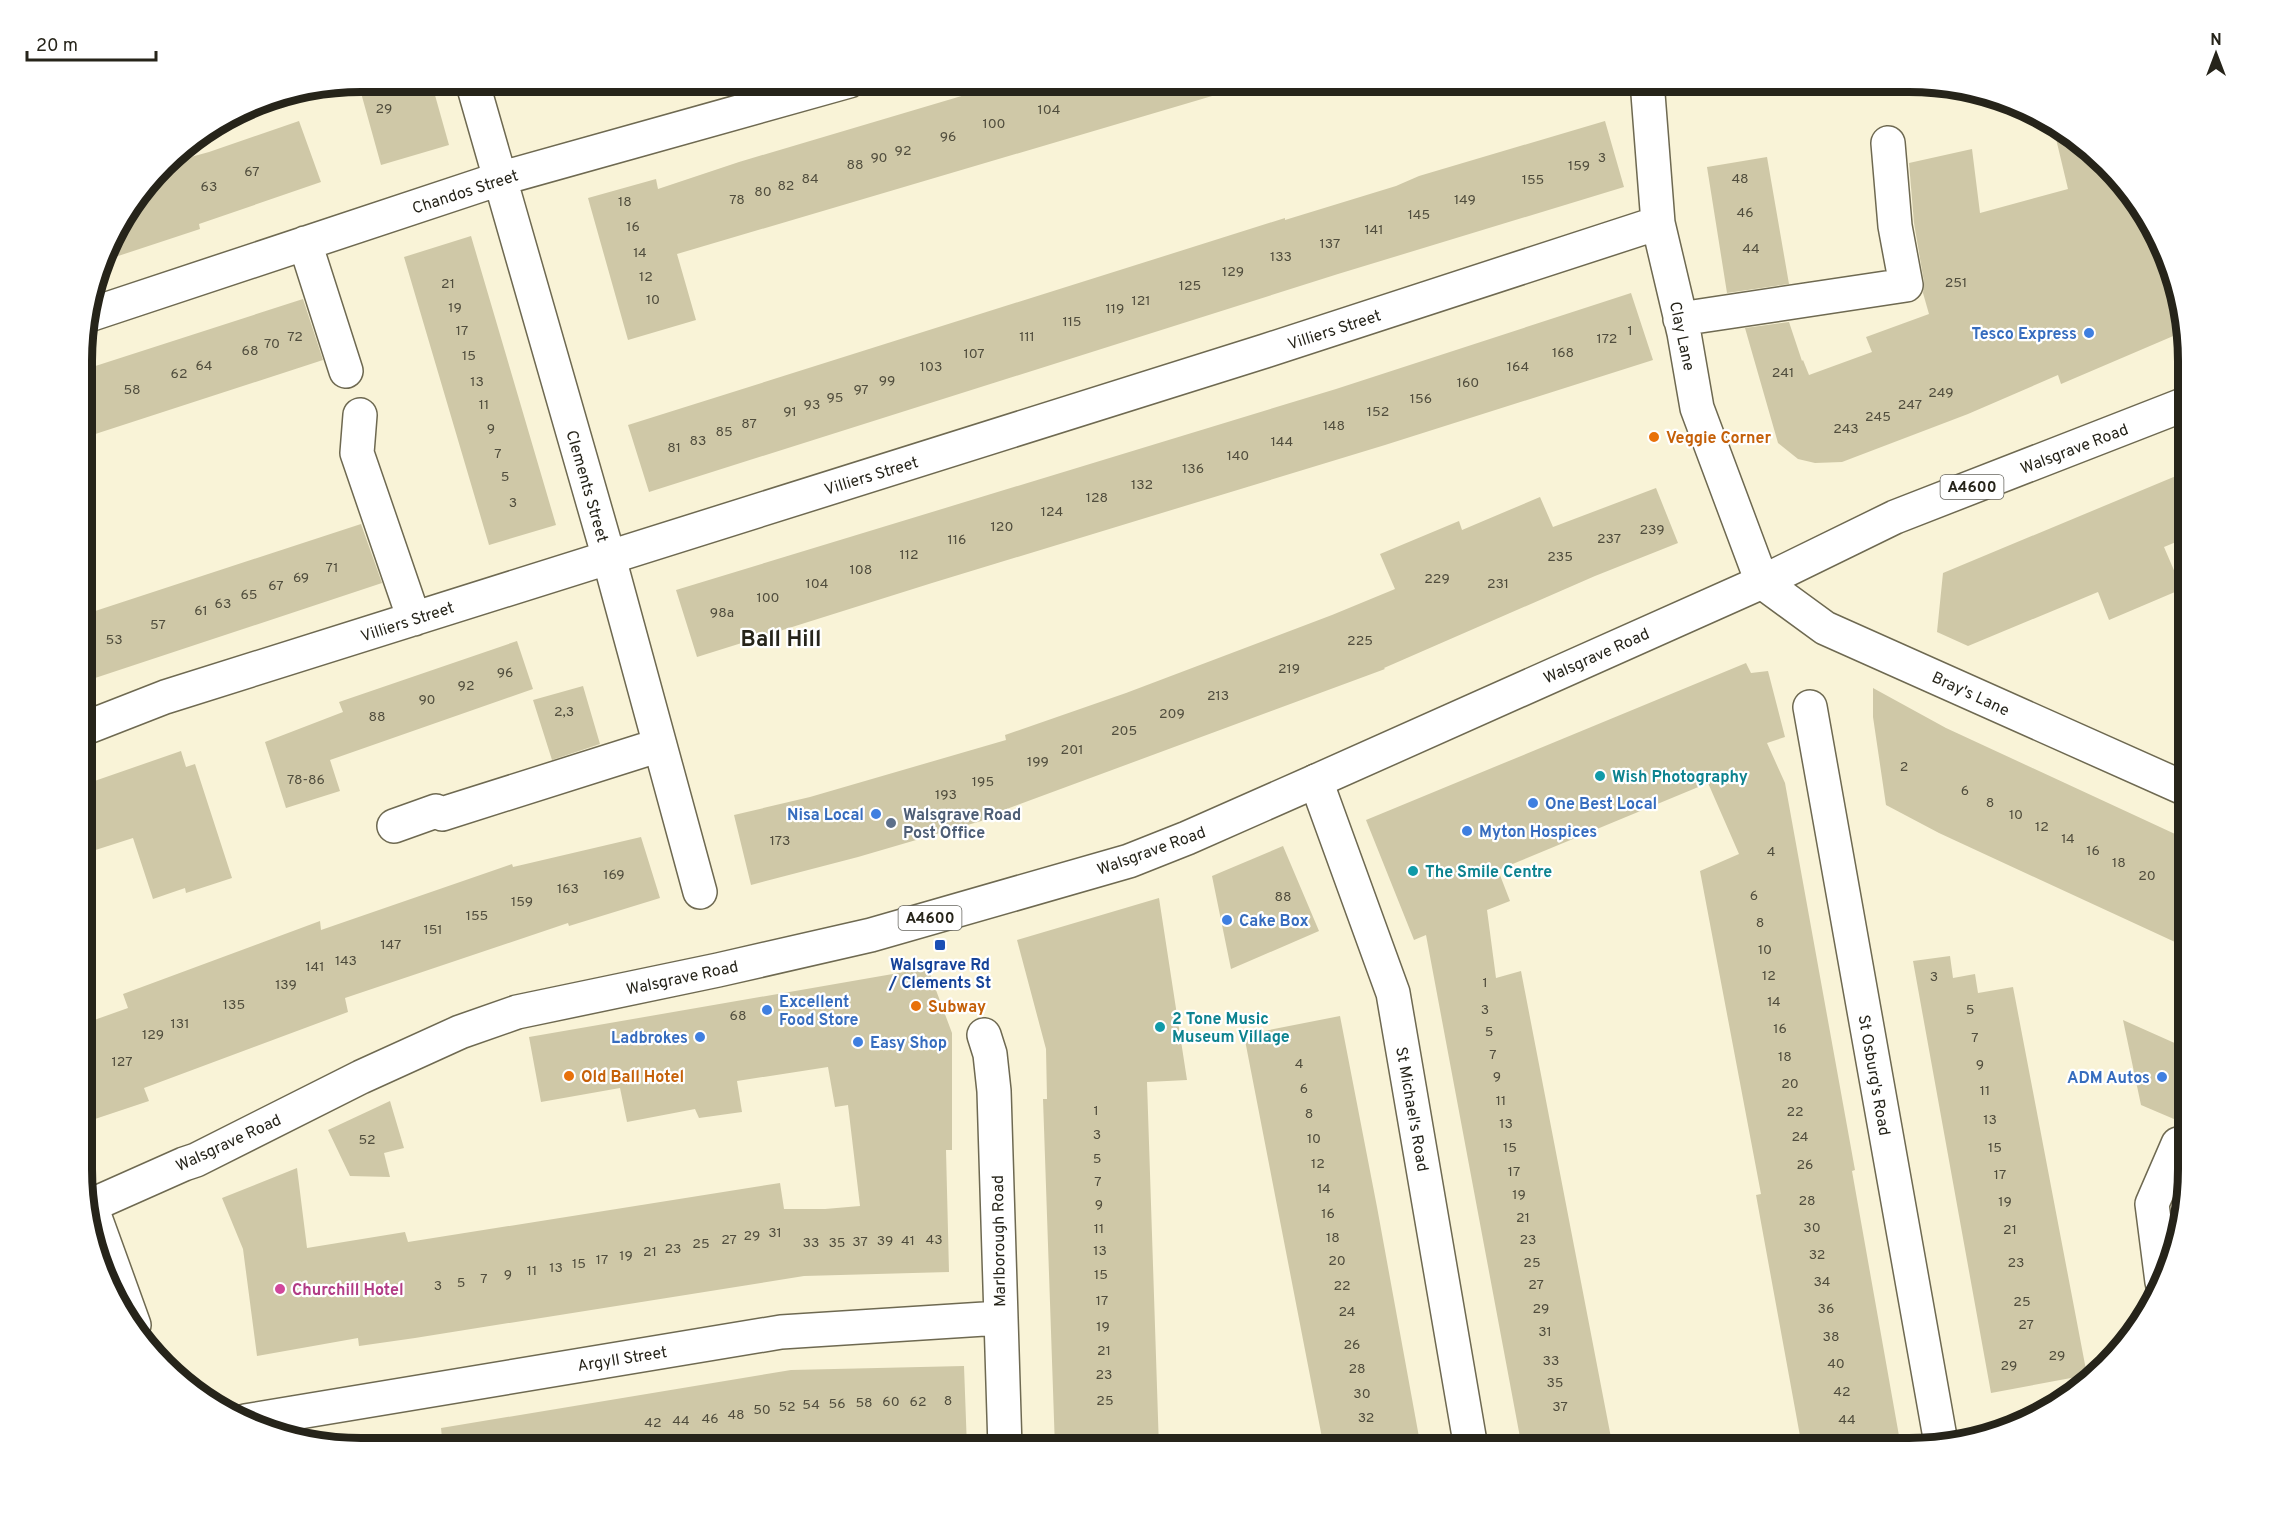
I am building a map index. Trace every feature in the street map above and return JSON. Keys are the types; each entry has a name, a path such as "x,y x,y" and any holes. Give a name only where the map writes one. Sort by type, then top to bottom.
{"main road":[{"name":"Clements Street","path":"475,92 609,558 700,892"},
{"name":"Chandos Street","path":"96,313 499,179 810,92"},
{"name":"Clay Lane","path":"1648,92 1658,222 1698,408 1762,582"},
{"path":"1680,319 1906,285 1895,226 1888,143"},
{"name":"Villiers Street","path":"92,725 165,697 1254,355 1658,222"},
{"path":"305,243 346,371"},
{"name":"Walsgrave Road","path":"94,1204 196,1160 361,1077 460,1032 517,1012 871,935 1118,865 1316,782 1762,582 1895,518 2178,407"},
{"path":"360,415 357,453 414,619"},
{"name":"Bray's Lane","path":"1762,582 1825,628 2178,786"},
{"name":"St Osburg's Road","path":"1810,707 1943,1435"},
{"path":"394,826 436,811 442,814 660,745"},
{"name":"St Michael's Road","path":"1316,782 1394,993 1469,1438"},
{"name":"Marlborough Road","path":"984,1035 990,1054 994,1091 1005,1438"},
{"path":"2160,1266 2151,1204 2178,1144"},
{"path":"104,1248 120,1288"},
{"name":"Argyll Street","path":"261,1418 781,1332 1000,1318"}],"building":[{"path":"361,92 434,92 449,145 381,165"},
{"path":"975,92 1226,92 677,254 696,320 628,340 588,198 656,179 658,189 739,162"},
{"path":"299,121 321,182 199,224 200,229 112,258 137,211 158,183 181,160"},
{"path":"1605,121 1624,187 1338,274 649,492 628,425 1285,218 1285,220 1396,186 1419,176"},
{"path":"2055,135 2100,170 2133,211 2151,242 2164,274 2177,334 2061,384 2058,375 1968,414 1842,462 1815,463 1798,459 1778,443 1745,328 1789,322 1809,375 1872,352 1866,337 1929,314 1923,293 1924,282 1914,223 1909,163 1972,149 1980,213 2068,189"},
{"path":"1767,157 1789,284 1727,293 1707,167"},
{"path":"471,236 556,525 489,545 404,257"},
{"path":"1631,293 1653,360 697,657 676,590 1336,389"},
{"path":"303,299 323,360 92,435 92,367"},
{"path":"2178,475 2178,541 2164,547 2178,580 2178,591 2109,620 2098,592 1968,646 1937,632 1943,573"},
{"path":"1656,488 1678,543 1595,576 1385,669 1004,810 1005,814 858,857 751,885 734,815 810,797 1006,740 1005,735 1126,693 1332,615 1395,589 1380,554 1459,521 1462,530 1540,497 1553,527"},
{"path":"361,524 382,583 92,679 92,612"},
{"path":"517,641 533,689 330,760 340,791 286,808 265,742 343,712 339,702"},
{"path":"1746,663 1751,673 1768,671 1785,737 1767,743 1785,783 1855,1170 1852,1171 1899,1438 1800,1438 1756,1195 1761,1194 1700,871 1739,854 1708,783 1498,870 1510,901 1487,910 1496,978 1521,971 1611,1438 1520,1438 1426,935 1414,940 1366,820"},
{"path":"583,686 600,744 552,760 533,700"},
{"path":"1873,688 1946,728 2178,835 2178,943 1939,833 1886,805 1873,717"},
{"path":"181,751 186,767 195,764 232,878 186,893 185,888 153,899 133,838 92,851 92,782"},
{"path":"641,837 660,898 569,926 568,923 345,998 348,1012 144,1088 149,1101 92,1120 92,1021 128,1008 123,994 320,921 321,930 512,864 513,867"},
{"path":"1283,846 1319,931 1231,969 1212,876"},
{"path":"1159,898 1187,1080 1147,1082 1159,1438 1055,1438 1043,1099 1047,1099 1046,1049 1017,940"},
{"path":"1950,956 1953,978 1975,974 1978,993 2013,987 2086,1372 2080,1376 1991,1393 1913,961"},
{"path":"927,966 952,1033 952,1150 946,1150 949,1272 804,1276 415,1338 359,1346 358,1338 257,1356 243,1249 222,1198 297,1168 307,1248 405,1232 408,1242 780,1183 784,1209 860,1206 848,1105 835,1107 828,1067 737,1081 742,1112 699,1118 695,1109 627,1122 620,1088 541,1102 529,1037 910,971"},
{"path":"1340,1016 1419,1438 1322,1438 1244,1035"},
{"name":"ADM Autos","path":"2123,1020 2178,1045 2178,1121 2141,1105"},
{"path":"390,1101 404,1148 384,1153 390,1177 350,1176 328,1130"},
{"path":"964,1366 967,1438 933,1438 933,1434 810,1438 442,1438 441,1428 791,1370"}],"place":[{"name":"Tesco Express","path":"2089,333"},
{"name":"Veggie Corner","path":"1654,437"},
{"name":"Wish Photography","path":"1600,776"},
{"name":"One Best Local","path":"1533,803"},
{"name":"Nisa Local","path":"876,814"},
{"name":"Walsgrave Road Post Office","path":"891,823"},
{"name":"Myton Hospices","path":"1467,831"},
{"name":"The Smile Centre","path":"1413,871"},
{"name":"Cake Box","path":"1227,920"},
{"name":"Walsgrave Rd / Clements St","path":"940,945"},
{"name":"Subway","path":"916,1006"},
{"name":"Excellent Food Store","path":"767,1010"},
{"name":"2 Tone Music Museum Village","path":"1160,1027"},
{"name":"Ladbrokes","path":"700,1037"},
{"name":"Easy Shop","path":"858,1042"},
{"name":"Old Ball Hotel","path":"569,1076"},
{"name":"ADM Autos","path":"2162,1077"},
{"name":"Churchill Hotel","path":"280,1289"}],"district":[{"name":"Ball Hill","path":"781,638"}]}
